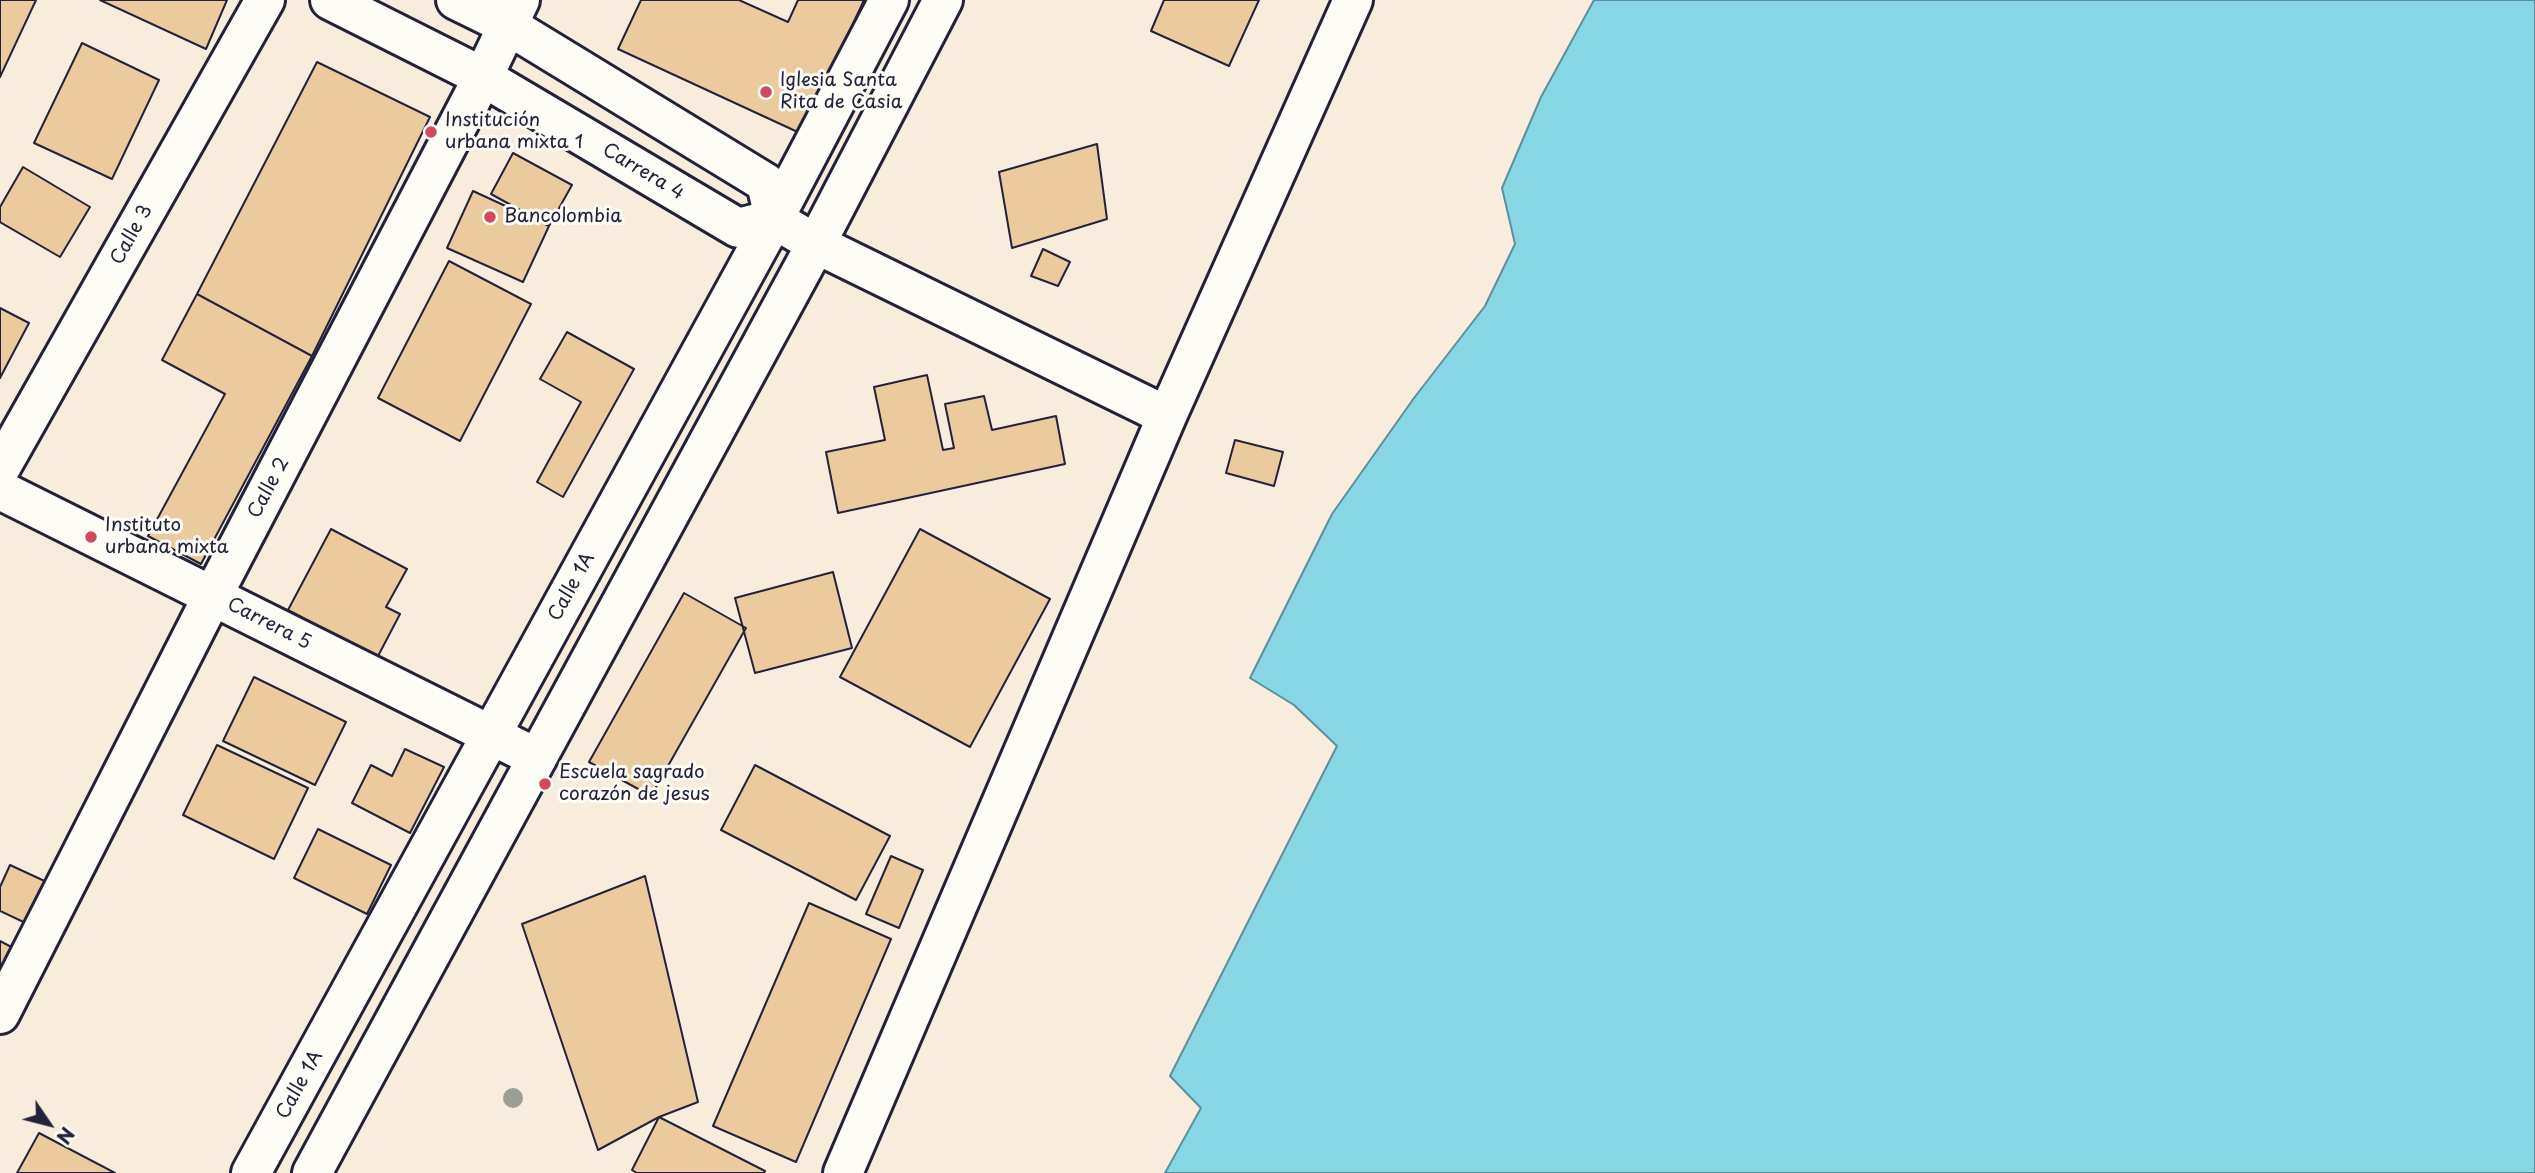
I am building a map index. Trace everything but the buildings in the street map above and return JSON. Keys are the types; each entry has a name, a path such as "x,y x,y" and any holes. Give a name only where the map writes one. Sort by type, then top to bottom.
{"street":[{"name":"Calle 3","path":"0,469 265,0"},
{"name":"Carrera 4","path":"330,0 484,77 738,228 774,219"},
{"path":"456,0 514,13 766,183 774,219 816,244 1167,416"},
{"name":"Calle 1A","path":"251,1173 774,219 889,0"},
{"path":"312,1173 816,244 943,0"},
{"path":"843,1173 1167,416 1353,0"},
{"name":"Calle 2","path":"0,1014 213,595 484,77 514,13"},
{"name":"Carrera 5","path":"0,491 537,758"}],"water":[{"path":"1594,0 2535,0 2535,1173 1165,1173 1201,1108 1170,1076 1337,746 1294,705 1250,678 1332,514 1414,398 1485,306 1515,244 1502,188 1541,97"}],"place":[{"name":"Iglesia Santa Rita de Casia","path":"766,92"},
{"name":"Institución urbana mixta 1","path":"431,132"},
{"name":"Bancolombia","path":"490,217"},
{"name":"Instituto urbana mixta","path":"91,537"},
{"name":"Escuela sagrado corazón de jesus","path":"545,784"}]}
